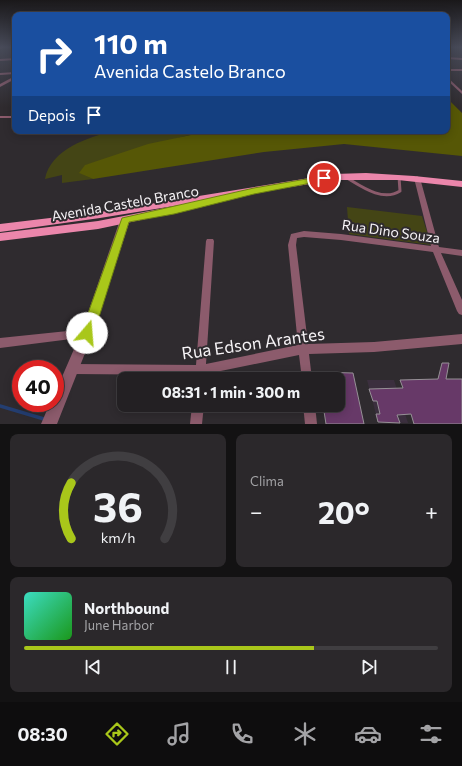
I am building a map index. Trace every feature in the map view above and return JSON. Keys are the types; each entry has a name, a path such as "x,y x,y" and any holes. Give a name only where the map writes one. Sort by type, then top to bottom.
{"main road":[{"name":"Avenida Castelo Branco","path":"0,228 100,215 345,176 417,178 462,184"},
{"name":"Avenida Castelo Branco","path":"0,237 126,220 192,207 254,191"}],"street":[{"path":"450,70 462,70"},
{"path":"0,74 12,73"},
{"path":"0,86 12,79"},
{"path":"450,81 462,92"},
{"path":"454,85 462,85"},
{"path":"0,117 12,117"},
{"path":"417,178 436,250 462,311"},
{"path":"50,421 87,333 126,220"},
{"name":"Rua Dino Souza","path":"304,349 292,245 294,236 298,234 341,237 462,253"},
{"path":"200,372 210,241"},
{"path":"0,343 87,333"},
{"name":"Rua Edson Arantes","path":"212,372 304,349 374,347 462,339"},
{"path":"304,349 306,372"},
{"name":"Rua Edson Arantes","path":"73,369 136,372"},
{"path":"196,424 197,412"},
{"path":"310,412 311,424"}],"lane":[{"path":"345,176 368,190 380,194 398,193 399,177"}],"shaded area":[{"path":"450,101 462,113 462,156 344,144 264,152 93,179 79,173 85,165 148,144 196,134 450,134"},
{"path":"104,134 195,134 86,165 80,173 93,179 62,183 62,175 45,179 55,160 63,152 72,146"},
{"path":"347,207 422,216 431,245 349,234"},
{"path":"367,380 394,380 408,423 378,422"}],"building":[{"path":"442,363 449,363 446,379 462,379 462,424 414,424 411,414 397,415 400,423 378,422 376,414 380,414 377,401 373,401 369,389 403,388 400,380 438,379"},
{"path":"345,373 353,373 364,424 326,424 324,412 345,412"}],"waterway":[{"path":"0,406 44,419 47,424"}],"route":[{"path":"87,333 126,220 174,211 254,191 324,178"}]}
